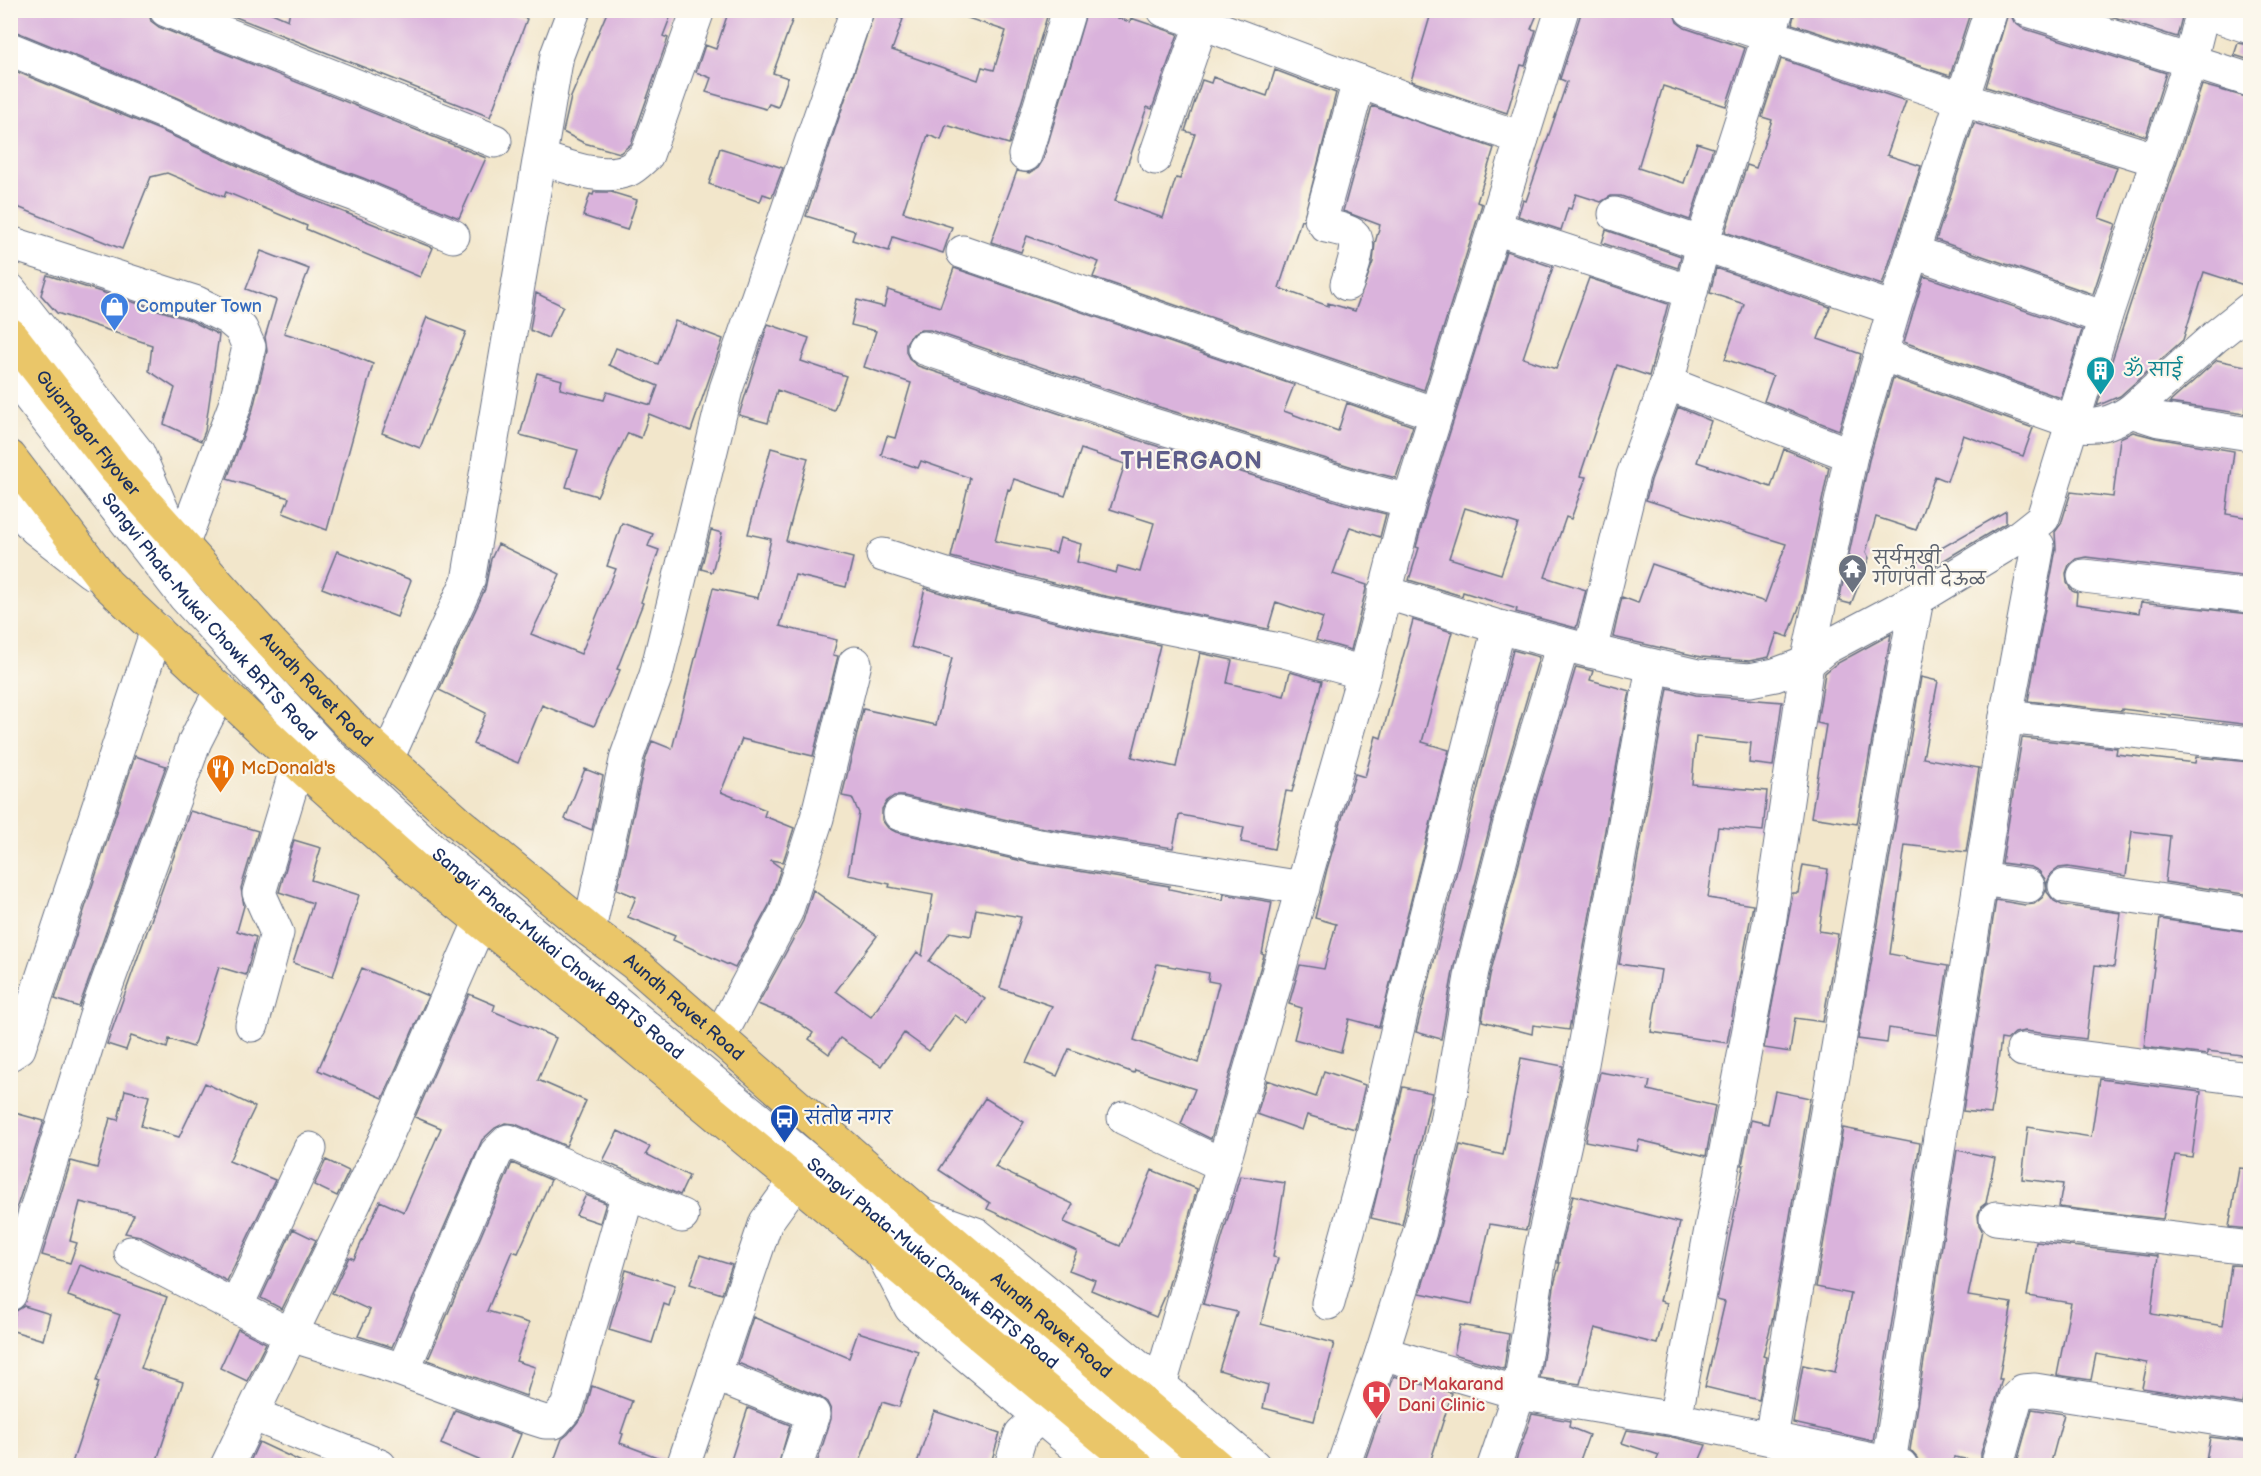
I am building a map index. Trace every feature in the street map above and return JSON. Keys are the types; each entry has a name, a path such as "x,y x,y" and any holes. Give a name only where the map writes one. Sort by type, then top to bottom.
{"main road":[{"name":"Gujarnagar Flyover","path":"10,334 107,477 176,536"},
{"path":"10,457 107,584 298,763 418,871 481,920 1137,1466"},
{"name":"Aundh Ravet Road","path":"176,536 272,644 352,727 387,759 459,823 589,930 635,964 921,1215 1217,1466"}],"street":[{"path":"166,10 495,141"},
{"path":"387,759 468,581 557,55 574,10"},
{"path":"540,158 595,173 612,174 630,170 647,155 698,10"},
{"path":"589,930 627,756 655,681 726,389 857,10"},
{"path":"1025,155 1069,10"},
{"path":"1164,10 1204,17 1359,81 1522,138"},
{"path":"1160,1385 1364,673 1409,501 1562,10"},
{"path":"1691,10 1773,24 1961,99 2158,160"},
{"path":"1675,1419 1769,924 1806,663 1851,455 1894,309 1991,10"},
{"path":"2028,10 2250,80"},
{"path":"1384,592 1499,627 1653,666 1698,676 1750,680 1775,675 1806,663 1825,648 1917,599 2019,537 2043,518 2105,318 2190,62 2202,11 2250,27"},
{"path":"1155,158 1204,17"},
{"path":"1342,1466 1382,1353 1420,1231 1441,1144 1472,971 1515,804 1576,647 1633,475 1667,383 1702,243 1773,24"},
{"path":"10,49 169,114 307,177 453,236"},
{"path":"1347,284 1357,249 1356,238 1351,233 1326,226 1321,219 1359,81"},
{"path":"1615,214 1894,309"},
{"path":"1495,228 1691,292"},
{"path":"10,243 197,303 228,318 241,329 249,347 235,405 176,536"},
{"path":"963,252 1436,414"},
{"path":"1913,252 2105,318"},
{"path":"10,290 138,453 176,536"},
{"path":"1881,354 2072,423 2097,426 2115,421 2131,411 2250,309"},
{"path":"924,348 1150,424 1351,486 1409,501"},
{"name":"Sangvi Phata-Mukai Chowk BRTS Road","path":"10,372 107,477 185,597 327,752 435,852 1178,1466"},
{"path":"1667,383 1851,455"},
{"path":"2131,411 2159,420 2250,434"},
{"path":"10,502 36,529 107,584"},
{"path":"1382,1353 1519,1393 1675,1419 1771,1438 1830,1458 1895,1464 2006,717 2038,546 2019,537"},
{"path":"883,555 962,580 1086,611 1284,651 1364,673"},
{"path":"2084,576 2250,596"},
{"path":"1771,1438 1917,599"},
{"path":"1329,1304 1499,627"},
{"path":"10,1054 19,1048 157,630"},
{"path":"719,1038 786,912 817,818 855,663"},
{"path":"1494,1466 1519,1393 1541,1251 1580,1075 1653,666"},
{"path":"10,1294 99,1006 195,741 221,690"},
{"path":"2006,717 2250,744"},
{"path":"252,1026 277,933 259,893 298,763"},
{"path":"900,814 1034,845 1303,888"},
{"path":"1981,879 2028,886"},
{"path":"2065,886 2250,914"},
{"path":"227,1466 384,1142 481,920"},
{"path":"2023,1050 2250,1078"},
{"path":"1124,1118 1223,1165"},
{"path":"403,1370 496,1153 508,1141 682,1216"},
{"path":"236,1307 310,1149"},
{"path":"683,1466 766,1222 795,1182"},
{"path":"131,1253 291,1335 403,1370 523,1415 545,1422 554,1422 567,1407 628,1193"},
{"path":"921,1215 976,1234 1160,1385 1254,1466"},
{"path":"1996,1218 2250,1248"},
{"path":"882,1253 911,1308 1099,1466"},
{"path":"714,1374 813,1414 796,1466"},
{"path":"1999,1458 2016,1398 2023,1391 2036,1390 2250,1424"},
{"path":"252,1414 380,1466"},
{"path":"1011,1466 1021,1434 1040,1416"}],"building":[{"path":"10,10 148,10 151,21 159,27 486,158 459,218 314,160 176,97 10,31"},
{"path":"218,10 265,10 288,20 290,10 503,10 527,19 490,117"},
{"path":"608,10 673,10 663,36 668,38 631,144 620,153 584,143 563,132 571,97"},
{"path":"729,10 796,10 773,73 788,78 778,107 769,104 766,109 706,92 711,78 696,72 705,45 716,49"},
{"path":"875,10 903,19 892,50 978,80 982,67 994,70 1006,31 956,14 956,10 1049,10 1009,144 946,125 941,140 928,135 903,212 952,227 943,253 893,237 889,251 852,240 855,231 806,216"},
{"path":"1087,10 1094,10 1130,22 1131,18 1178,34 1152,109 1147,107 1115,201 1163,218 1176,178 1180,179 1195,134 1185,131 1202,80 1211,83 1213,77 1267,96 1275,70 1336,93 1303,221 1301,220 1279,288 1328,306 1328,303 1355,311 1373,262 1380,225 1343,211 1372,106 1494,148 1477,202 1482,204 1424,390 1093,277 1099,262 1027,236 1021,252 991,242 1017,171 1030,173 1038,168 1043,160"},
{"path":"1432,10 1539,10 1531,29 1536,30 1525,66 1521,65 1507,113 1411,81"},
{"path":"1582,10 1673,10 1677,22 1685,28 1745,48 1726,106 1663,86 1638,168 1684,183 1697,143 1713,148 1690,220 1621,196 1611,196 1601,202 1576,194 1571,209 1568,208 1561,230 1518,216 1523,200 1526,201 1567,82 1560,79"},
{"path":"1795,10 1971,10 1950,76 1792,24"},
{"path":"2009,10 2014,22 2022,28 2166,73 2146,136 1986,87"},
{"path":"2092,10 2181,10 2182,17 2177,37"},
{"path":"2238,43 2250,45 2250,60 2234,55"},
{"path":"1781,59 1906,101 1887,155 1921,166 1882,285 1725,232 1747,165 1756,168 1772,120 1762,117"},
{"path":"10,69 162,131 299,194 433,248 420,277 226,192 224,197 167,173 151,177 122,249 10,204"},
{"path":"2202,85 2250,98 2250,287 2204,272 2183,340 2120,396 2097,406"},
{"path":"1974,123 2117,167 2099,218 2116,224 2093,294 1936,240"},
{"path":"720,148 783,168 772,197 763,194 760,202 709,184"},
{"path":"594,192 611,192 637,200 627,230 583,216 590,194 593,195"},
{"path":"1606,230 1681,256 1678,268 1602,243"},
{"path":"261,251 309,269 284,333 373,364 327,530 283,513 289,498 227,479 253,409 267,351 265,337 276,300 246,289"},
{"path":"1506,251 1553,267 1523,358 1556,369 1589,278 1668,304 1649,376 1617,365 1580,476 1586,477 1571,519 1566,517 1545,577 1586,590 1576,628 1516,612 1517,609 1463,592 1462,596 1409,580 1419,548 1416,547","holes":["1465,508 1518,524 1501,574 1449,558"]},
{"path":"954,268 1294,385 1284,411 1338,431 1347,403 1413,426 1396,478 1356,468 1156,406 930,330 921,330 912,334 906,343 906,352 910,360 918,366 1144,442 1345,504 1386,514 1380,537 1350,527 1333,574 1367,585 1351,650 1316,640 1323,618 1276,602 1268,629 1100,595 951,557 970,478 921,461 918,468 881,455 887,436 895,438 911,383 864,367 876,331 851,325 857,300 884,307 888,290 940,307","holes":["1081,449 1125,464 1110,509 1154,523 1140,572 1118,566 1116,573 1077,562 1081,544 1060,538 1056,553 995,541 1008,489 1010,490 1014,479 1065,496"]},
{"path":"1716,268 1830,307 1818,339 1861,354 1839,430 1764,401 1773,376 1725,359 1744,304 1710,293"},
{"path":"47,275 190,320 219,335 205,431 201,441 164,424 175,388 149,371 152,345 57,313 41,295"},
{"path":"1924,276 2082,330 2061,398 1904,342"},
{"path":"536,293 563,306 548,338 530,330"},
{"path":"427,317 466,332 420,448 382,433"},
{"path":"675,321 723,339 691,431 649,414 641,438 628,433 597,496 566,487 578,450 520,435 537,373 562,380 560,389 604,400 607,392 651,405 658,386 609,365 616,348 658,364"},
{"path":"768,324 809,338 801,361 846,376 834,410 777,390 768,423 739,415"},
{"path":"2217,360 2250,367 2250,388 2245,414 2169,403"},
{"path":"1893,378 2033,428 2023,456 1963,435 1947,481 1935,476 1916,530 1876,517 1866,552 1869,558 1851,604 1839,601 1869,460"},
{"path":"1678,407 1711,421 1697,462 1771,487 1784,449 1829,467 1801,602 1788,637 1777,633 1769,657 1749,661 1701,657 1613,637 1622,597 1638,603 1652,564 1765,602 1786,544 1646,500"},
{"path":"2133,432 2234,451 2226,514 2250,518 2249,577 2086,557 2076,559 2069,565 2066,573 2067,583 2072,591 2077,593 2076,604 2139,613 2141,602 2250,614 2250,725 2122,709 2122,711 2028,701 2056,549 2055,532 2061,524 2071,492 2113,497 2120,438"},
{"path":"771,448 808,458 786,541 853,558 846,587 795,575 780,626 837,640 833,655 838,656 813,756 742,739 721,792 766,810 764,816 794,828 783,862 770,860 781,868 769,905 735,968 673,940 675,936 628,917 636,897 617,889 645,761 652,741 672,749 713,588 758,598 771,539 748,534"},
{"path":"2006,511 2006,523 1916,577 1910,566"},
{"path":"622,523 653,534 648,546 659,550 641,602 643,603 617,669 620,670 594,726 542,705 518,763 473,744 486,713 439,690 485,589 491,559 498,544 560,574 531,634 581,654 616,569 607,566"},
{"path":"711,530 722,533 712,572 701,569"},
{"path":"337,551 411,580 397,617 322,588"},
{"path":"925,588 1092,631 1160,645 1132,757 1176,767 1200,653 1232,660 1227,683 1284,696 1290,672 1322,681 1292,792 1286,791 1274,849 1241,842 1244,827 1181,815 1173,848 1038,827 904,796 894,796 882,809 882,820 888,828 896,832 1030,863 1169,886 1169,889 1223,900 1224,894 1272,902 1262,954 1264,955 1211,1139 1181,1124 1195,1089 1135,1070 1134,1073 1069,1049 1057,1076 1026,1063 1052,1006 1000,988 1021,917 976,909 971,936 950,932 929,961 985,999 968,1024 955,1015 929,1051 904,1033 881,1066 840,1038 829,1054 809,1039 813,1033 792,1018 758,1004 803,921 813,890 877,936 836,991 871,1017 917,952 922,956 933,895 889,887 890,884 848,875 859,813 852,798 842,796 863,709 936,725 952,658 911,647","holes":["1157,964 1209,973 1208,981 1219,983 1198,1063 1134,1040"]},
{"path":"1413,620 1452,632 1422,742 1449,750 1379,1027 1349,1019 1341,1052 1294,1039 1302,1008 1289,1004 1300,965 1324,969 1336,924 1315,918 1327,869 1355,774 1365,777 1376,736 1381,738"},
{"path":"1891,634 1857,824 1811,817 1826,725 1817,723 1825,673 1836,664"},
{"path":"1513,650 1539,657 1497,799 1454,966 1441,1039 1416,1032"},
{"path":"1576,667 1593,671 1590,680 1630,691 1569,1030 1533,1025 1532,1034 1482,1021 1490,975 1533,809"},
{"path":"1921,677 1938,681 1923,758 1979,768 1966,852 1905,845 1890,954 1948,966 1937,1035 1889,1028 1887,1043 1858,1039"},
{"path":"1668,688 1696,695 1782,702 1773,766 1749,763 1751,743 1696,737 1692,784 1767,791 1763,831 1718,827 1708,898 1753,905 1727,1043 1651,1032 1661,970 1619,964"},
{"path":"2022,738 2117,748 2116,754 2195,763 2196,757 2250,762 2250,895 2165,882 2170,836 2132,831 2126,876 2068,867 2059,868 2051,874 2047,888 2045,879 2039,871 2031,867 2002,863"},
{"path":"135,756 166,766 79,1007 55,999"},
{"path":"585,769 603,776 592,830 565,819"},
{"path":"190,811 258,831 241,888 244,906 237,931 256,937 246,975 219,967 193,1047 169,1039 167,1048 131,1036 126,1050 107,1044"},
{"path":"294,840 321,848 311,880 359,895 333,976 293,963 313,903 279,892"},
{"path":"1803,865 1828,869 1819,931 1838,934 1823,1022 1795,1018 1790,1052 1764,1048 1793,893 1798,893"},
{"path":"2047,888 2047,892 2054,901 2062,905 2121,913 2114,967 2095,965 2086,1039 2025,1031 2015,1033 2007,1040 2001,1039 1991,1114 1963,1111 1996,900 2025,905 2034,904 2043,897"},
{"path":"2160,919 2250,932 2250,1056 2207,1051 2207,1055 2144,1047"},
{"path":"362,968 428,996 383,1098 318,1070"},
{"path":"469,994 495,1005 493,1011 556,1038 538,1080 586,1101 566,1146 515,1124 505,1123 495,1128 482,1140 392,1347 358,1336 370,1310 332,1293 349,1257 354,1259 380,1201 404,1212 441,1128 415,1117"},
{"path":"1521,1058 1563,1066 1526,1230 1490,1224 1472,1304 1420,1293 1438,1235 1460,1145 1503,1155"},
{"path":"1324,1071 1365,1085 1355,1129 1307,1115 1302,1130 1257,1114 1267,1080 1316,1097"},
{"path":"1600,1072 1650,1081 1648,1090 1715,1106 1706,1156 1639,1140 1637,1151 1585,1141"},
{"path":"2100,1079 2201,1092 2192,1157 2175,1155 2163,1219 2059,1207 2063,1184 2022,1179 2028,1127 2091,1137"},
{"path":"205,1083 255,1107 229,1161 275,1180 227,1281 140,1236 125,1233 134,1215 80,1202 70,1241 77,1243 70,1263 42,1255 71,1161 97,1168 110,1118 118,1120 125,1090 149,1096 141,1126 179,1137"},
{"path":"1403,1087 1432,1093 1402,1225 1371,1218"},
{"path":"1775,1091 1810,1098 1773,1317 1763,1356 1766,1357 1759,1400 1705,1387 1725,1302 1717,1300 1751,1120 1768,1124"},
{"path":"985,1098 1024,1122 995,1167 1073,1204 1064,1222 1120,1246 1152,1170 1197,1189 1166,1294 1156,1317 1091,1290 1095,1280 1069,1270 1077,1251 987,1209 990,1203 939,1170"},
{"path":"15,1113 44,1121 14,1216 10,1215 10,1128"},
{"path":"1843,1128 1920,1143 1873,1441 1793,1423 1803,1365 1835,1372 1851,1294 1816,1287"},
{"path":"618,1131 650,1147 646,1154 689,1176 680,1195 603,1161"},
{"path":"1957,1150 1995,1158 1986,1203 1981,1207 1978,1215 1982,1230 1968,1296 2012,1303 1999,1379 2002,1379 1981,1453 1981,1462 1954,1457 1953,1466 1919,1466 1919,1460 1910,1450"},
{"path":"326,1160 349,1171 337,1196 314,1185"},
{"path":"512,1163 551,1180 518,1253 512,1251 487,1311 529,1323 516,1361 535,1367 526,1396 428,1360"},
{"path":"2239,1168 2250,1169 2250,1229 2229,1227"},
{"path":"1240,1176 1285,1183 1273,1257 1278,1258 1261,1324 1334,1343 1314,1421 1263,1408 1268,1385 1219,1370 1237,1312 1203,1304"},
{"path":"586,1195 606,1203 600,1223 576,1215"},
{"path":"1573,1195 1680,1223 1660,1301 1667,1303 1657,1344 1595,1328 1580,1384 1540,1378 1555,1281 1560,1263 1558,1263 1559,1254"},
{"path":"293,1229 316,1240 282,1309 261,1298"},
{"path":"2036,1242 2158,1256 2151,1314 2223,1326 2231,1265 2250,1266 2250,1361 2242,1404 2142,1388 2147,1363 2096,1354 2091,1380 2057,1375 2071,1303 2027,1296"},
{"path":"700,1255 732,1265 722,1294 690,1284"},
{"path":"80,1265 167,1297 141,1368 183,1382 155,1466 71,1466 99,1382 96,1381 120,1315 68,1296"},
{"path":"626,1270 675,1285 669,1306 664,1304 652,1343 609,1330"},
{"path":"24,1306 50,1314 43,1340 10,1330 16,1311"},
{"path":"753,1317 849,1358 858,1332 918,1351 899,1407 882,1402 858,1466 816,1466 831,1419 831,1410 827,1402 738,1363"},
{"path":"1460,1325 1509,1334 1504,1369 1454,1354"},
{"path":"238,1329 266,1343 247,1381 220,1368"},
{"path":"1394,1376 1452,1393 1429,1466 1363,1466"},
{"path":"592,1386 632,1401 620,1443 665,1460 665,1466 552,1466 562,1439 585,1413"},
{"path":"748,1408 790,1425 778,1466 729,1466"},
{"path":"2032,1409 2064,1414 2050,1466 2016,1466"},
{"path":"455,1410 521,1434 508,1466 493,1466 441,1444"},
{"path":"934,1411 1000,1433 990,1466 916,1466"},
{"path":"1532,1414 1570,1421 1569,1427 1589,1435 1578,1466 1514,1466"},
{"path":"1627,1430 1706,1445 1697,1466 1654,1466 1659,1455 1622,1443"},
{"path":"2210,1437 2250,1442 2250,1466 2205,1466"},
{"path":"259,1442 310,1466 248,1466"}],"place":[{"name":"Computer Town","path":"115,332"},
{"name":"ॐ साई","path":"2101,396"},
{"name":"सूर्यमुखी गणपती देऊळ","path":"1852,594"},
{"name":"McDonald's","path":"220,794"},
{"name":"संतोष नगर","path":"784,1144"},
{"name":"Dr Makarand Dani Clinic","path":"1377,1420"}],"district":[{"name":"THERGAON","path":"1192,461"}]}
